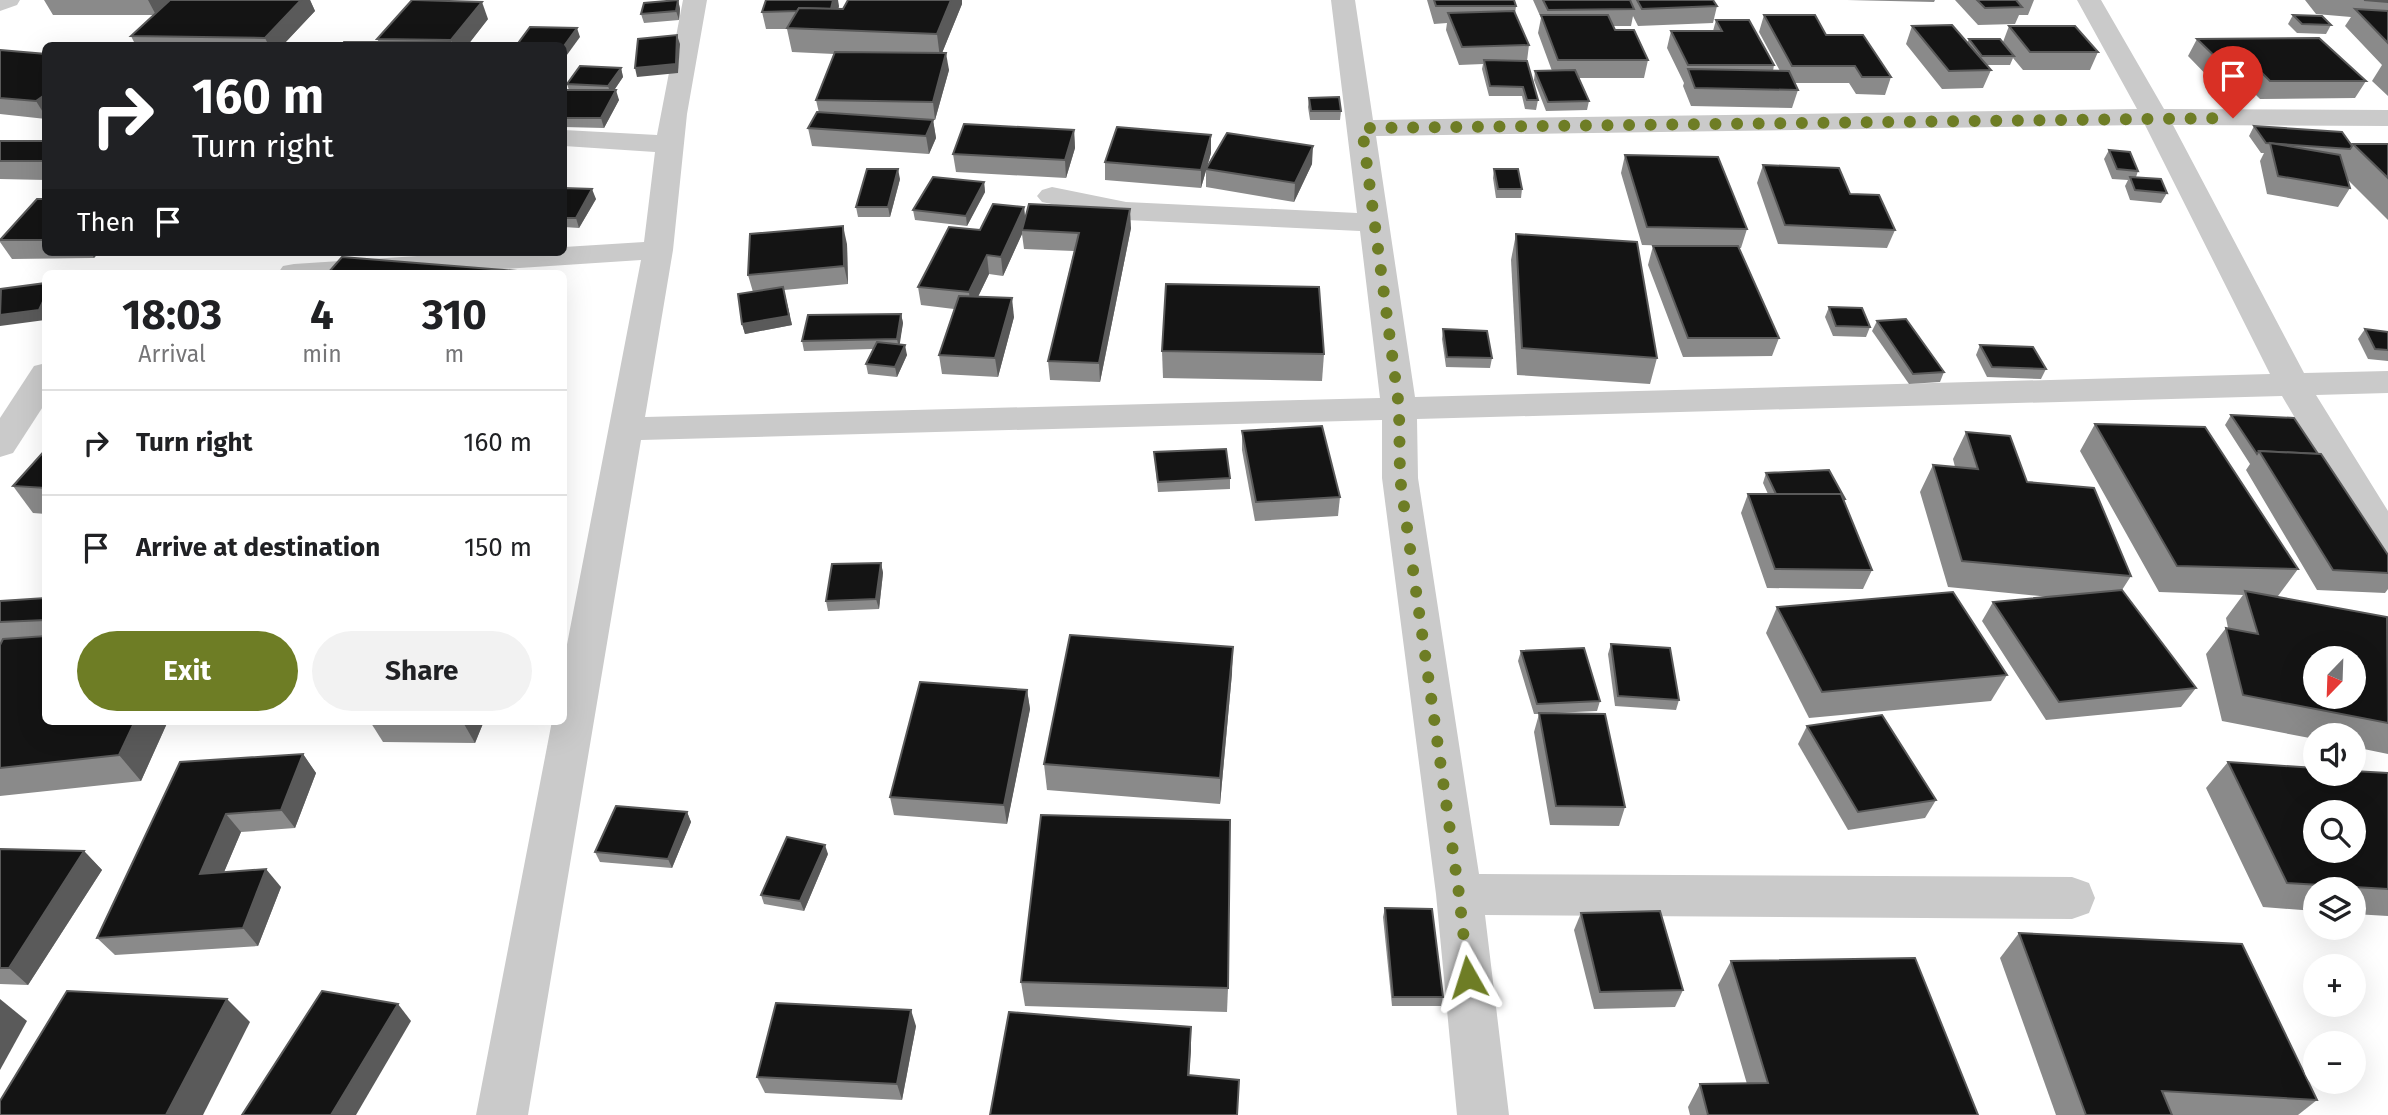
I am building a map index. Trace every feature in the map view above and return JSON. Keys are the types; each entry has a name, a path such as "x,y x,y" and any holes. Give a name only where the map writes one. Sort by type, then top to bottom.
{"street":[{"path":"0,4 8,0"},
{"path":"502,1115 658,250 670,144 695,0"},
{"path":"1343,0 1399,407 1400,478 1459,894 1483,1115"},
{"path":"2089,0 2155,117 2292,383 2388,543"},
{"path":"1362,128 2155,117 2388,118"},
{"path":"567,138 670,144"},
{"path":"1052,196 1126,211 1374,223"},
{"path":"567,256 658,250"},
{"path":"342,270 563,256"},
{"path":"0,445 42,379"},
{"path":"626,429 2388,382"},
{"path":"1459,894 2072,898"}],"building":[{"path":"170,0 301,0 265,38 131,36"},
{"path":"412,0 482,2 451,40 377,39"},
{"path":"678,0 676,11 641,14 644,3"},
{"path":"766,0 833,0 831,9 799,8 797,11 762,12"},
{"path":"848,0 951,0 937,34 787,28 799,8 843,9"},
{"path":"1434,0 1514,0 1516,6 1436,6"},
{"path":"1543,0 1630,0 1634,9 1548,10"},
{"path":"1637,0 1713,0 1717,6 1642,9"},
{"path":"1977,0 2016,0 2022,7 1985,8"},
{"path":"2355,9 2388,11 2388,43"},
{"path":"1514,11 1529,45 1462,47 1448,13"},
{"path":"1541,15 1608,15 1615,30 1634,30 1648,60 1558,60"},
{"path":"1764,15 1815,15 1826,35 1863,35 1891,77 1862,77 1855,66 1792,66"},
{"path":"2293,15 2322,16 2331,25 2302,24"},
{"path":"1716,20 1749,20 1774,65 1688,65 1671,31 1722,31"},
{"path":"1952,25 1991,70 1949,71 1912,26"},
{"path":"2009,26 2075,26 2098,52 2030,52"},
{"path":"530,27 577,28 567,42 519,42"},
{"path":"677,35 676,64 635,68 638,39"},
{"path":"2319,38 2366,81 2270,81 2262,73 2232,73 2197,39"},
{"path":"1969,39 2000,39 2014,56 1982,56"},
{"path":"0,50 42,54 42,97 36,101 0,98"},
{"path":"835,52 946,53 933,102 816,100"},
{"path":"1484,60 1527,61 1538,100 1527,100 1523,87 1490,86"},
{"path":"580,66 621,68 608,86 567,84"},
{"path":"1688,69 1789,71 1798,90 1695,88"},
{"path":"1575,70 1589,101 1548,102 1535,71"},
{"path":"567,90 616,90 601,118 567,118"},
{"path":"1339,97 1341,111 1311,111 1309,98"},
{"path":"817,112 933,120 926,136 808,128"},
{"path":"964,124 1074,130 1065,160 953,154"},
{"path":"2254,126 2342,132 2352,146 2350,149 2266,143"},
{"path":"1117,127 1211,135 1201,170 1105,162"},
{"path":"1227,133 1313,146 1295,183 1206,169"},
{"path":"0,141 42,141 42,161 0,161"},
{"path":"2270,143 2340,155 2350,188 2278,176"},
{"path":"2353,144 2388,144 2388,178"},
{"path":"2109,150 2130,152 2138,171 2117,169"},
{"path":"1625,155 1718,157 1747,229 1647,227"},
{"path":"1763,165 1839,168 1850,194 1879,195 1895,230 1785,225"},
{"path":"867,169 898,169 888,207 856,207"},
{"path":"1494,169 1518,169 1522,189 1498,189"},
{"path":"933,177 984,182 966,216 913,210"},
{"path":"2130,177 2161,179 2167,193 2135,190"},
{"path":"567,188 592,189 576,218 567,218"},
{"path":"37,199 42,199 42,240 0,240"},
{"path":"993,204 1024,207 1001,257 987,255 969,292 918,287 949,227 980,230"},
{"path":"1029,204 1130,209 1099,363 1048,361 1079,233 1022,230"},
{"path":"843,226 844,266 748,275 750,234"},
{"path":"1516,234 1637,242 1657,358 1522,348"},
{"path":"1653,246 1738,246 1779,338 1688,338"},
{"path":"342,257 504,270 331,270"},
{"path":"42,284 42,304 39,310 0,315 1,289"},
{"path":"1166,284 1319,287 1324,354 1162,351"},
{"path":"783,287 789,316 742,324 738,294"},
{"path":"959,296 1012,298 995,358 939,355"},
{"path":"1829,307 1862,308 1870,327 1836,326"},
{"path":"901,314 897,339 802,341 808,315"},
{"path":"1906,319 1944,372 1913,374 1877,321"},
{"path":"1443,329 1487,331 1492,358 1447,357"},
{"path":"2365,329 2388,332 2388,350 2375,349"},
{"path":"877,342 905,345 895,367 866,364"},
{"path":"1980,345 2033,347 2046,369 1992,367"},
{"path":"2231,415 2294,418 2318,454 2259,451 2257,454"},
{"path":"2095,424 2205,427 2298,569 2177,566"},
{"path":"1322,426 1340,497 1256,502 1242,431"},
{"path":"1966,432 2010,436 2027,482 2094,488 2131,576 1962,561 1933,465 1978,469"},
{"path":"1226,449 1230,478 1158,482 1154,452"},
{"path":"2259,451 2321,454 2388,555 2388,573 2333,570"},
{"path":"42,453 42,488 13,486"},
{"path":"1829,470 1845,499 1841,494 1776,494 1766,473"},
{"path":"1748,494 1841,494 1872,570 1775,569"},
{"path":"881,563 876,599 826,601 832,564"},
{"path":"2122,590 2196,688 2059,702 1993,602"},
{"path":"2245,591 2387,617 2388,723 2316,709 2366,709 2366,646 2303,646 2303,707 2243,695 2226,628 2258,634"},
{"path":"1953,592 2007,675 1822,692 1777,607"},
{"path":"42,598 42,620 0,622 0,601"},
{"path":"1070,635 1233,647 1220,778 1044,764"},
{"path":"42,636 42,725 133,725 119,755 0,768 0,645 3,639"},
{"path":"1611,644 1670,648 1679,700 1618,696"},
{"path":"1584,648 1600,701 1537,704 1521,651"},
{"path":"920,682 1027,690 1004,805 890,797"},
{"path":"1539,713 1605,714 1625,807 1556,806"},
{"path":"1882,715 1936,800 1858,812 1807,726"},
{"path":"303,754 281,810 226,814 200,874 266,869 243,928 97,938 180,762"},
{"path":"2228,762 2303,767 2303,786 2366,786 2366,772 2388,773 2388,889 2366,888 2366,877 2303,877 2303,884 2287,883"},
{"path":"616,806 687,812 668,859 595,852"},
{"path":"1041,815 1230,820 1228,988 1021,982"},
{"path":"787,837 825,845 800,901 761,895"},
{"path":"0,849 84,851 9,968 0,968"},
{"path":"1385,908 1432,909 1443,997 1393,997"},
{"path":"1660,911 1683,990 1600,992 1581,913"},
{"path":"2019,933 2242,944 2303,1071 2303,1094 2314,1094 2317,1100 2162,1091 2172,1115 2086,1115"},
{"path":"1915,958 1978,1115 1708,1115 1700,1084 1768,1083 1731,961"},
{"path":"67,991 227,999 166,1115 0,1115 0,1101"},
{"path":"322,991 398,1004 331,1115 242,1115"},
{"path":"776,1003 911,1010 897,1084 757,1077"},
{"path":"1009,1012 1191,1027 1188,1075 1239,1080 1237,1115 990,1115"}],"route":[{"path":"1468,977 1459,894 1400,478 1399,407 1362,128 2233,118"}]}
